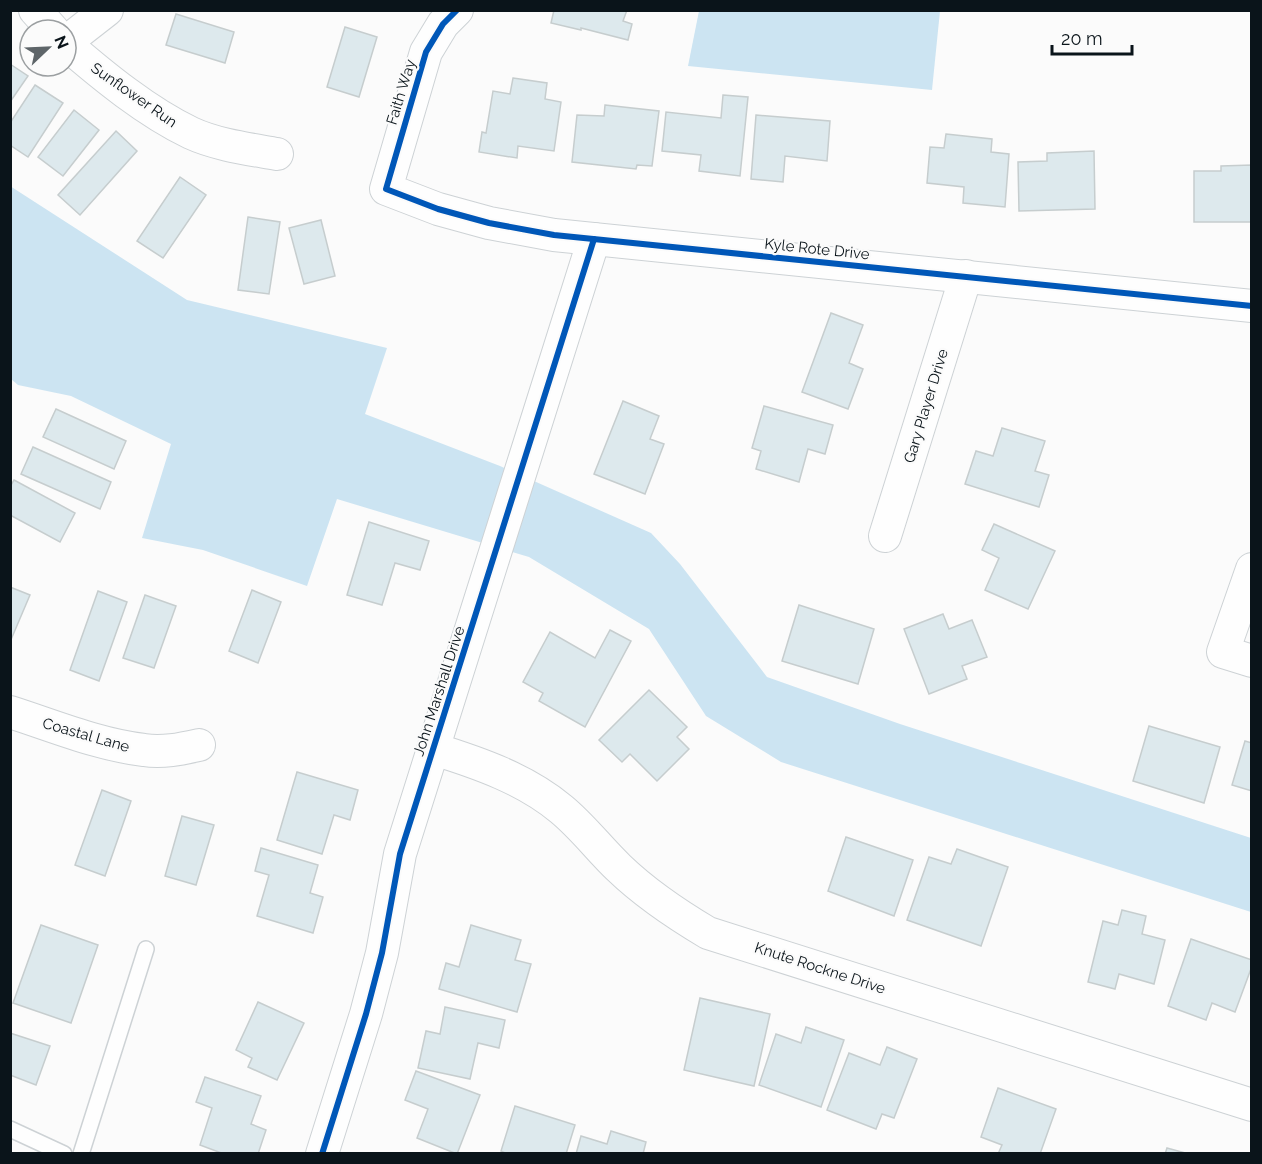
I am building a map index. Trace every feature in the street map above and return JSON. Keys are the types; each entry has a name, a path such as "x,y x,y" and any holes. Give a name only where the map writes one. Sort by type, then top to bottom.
{"street":[{"path":"78,33 107,10"},
{"name":"Faith Way","path":"386,189 426,52 443,24 457,10"},
{"name":"Sunflower Run","path":"78,54 103,76 166,119 193,134 277,154"},
{"name":"Kyle Rote Drive","path":"386,189 438,209 489,223 554,235 1251,306"},
{"name":"John Marshall Drive","path":"322,1154 366,1014 382,953 400,854 594,239"},
{"name":"Gary Player Drive","path":"885,536 966,276"},
{"path":"1237,657 1251,569"},
{"name":"Coastal Lane","path":"10,712 106,743 145,751 176,750 199,745"},
{"name":"Knute Rockne Drive","path":"434,748 489,767 537,792 561,809 637,884 672,911 708,933 1251,1105"}],"lane":[{"path":"81,1154 146,949"},
{"path":"10,1129 64,1154"}],"shaded area":[{"path":"699,11 940,11 932,90 688,66"},
{"path":"10,186 187,300 387,348 365,414 500,466 651,533 680,564 767,677 900,724 1251,838 1251,912 781,762 706,716 649,629 529,557 337,499 307,586 203,550 142,538 171,444 71,396 18,385 11,379"}],"building":[{"path":"554,10 627,10 623,21 632,24 628,40 551,23"},
{"path":"176,14 234,32 225,63 166,45"},
{"path":"345,27 377,37 359,97 327,87"},
{"path":"10,64 18,69 18,78 27,78 10,102"},
{"path":"513,78 547,83 545,99 561,102 554,151 518,146 517,158 479,152 482,132 486,133 493,91 510,94"},
{"path":"35,85 63,103 28,157 10,145 10,123"},
{"path":"723,95 748,97 740,176 699,171 701,155 662,151 666,112 721,118"},
{"path":"605,105 659,111 652,166 637,165 636,169 572,162 577,115 604,116"},
{"path":"74,110 99,130 63,176 38,157"},
{"path":"756,115 830,121 827,161 785,156 783,182 751,179"},
{"path":"116,131 137,151 80,215 58,195"},
{"path":"946,134 992,139 991,152 1009,154 1005,207 963,203 964,187 927,183 930,147 944,148"},
{"path":"1094,151 1095,209 1019,211 1018,162 1047,161 1047,153"},
{"path":"1252,165 1252,222 1194,222 1194,171 1221,171 1221,166"},
{"path":"180,177 206,195 163,258 137,241"},
{"path":"248,217 280,222 269,294 238,290"},
{"path":"321,220 335,276 304,284 289,228"},
{"path":"831,313 863,325 849,363 863,369 848,409 802,392"},
{"path":"623,401 659,416 650,439 664,444 645,494 594,474"},
{"path":"764,406 833,425 825,454 808,449 799,482 756,469 761,451 752,448"},
{"path":"56,409 126,441 114,469 43,437"},
{"path":"1002,428 1045,441 1035,471 1049,475 1039,507 965,484 976,451 993,456"},
{"path":"33,447 111,482 100,509 21,474"},
{"path":"14,480 75,513 60,542 10,515 10,487"},
{"path":"369,522 429,541 420,570 395,563 382,605 347,595"},
{"path":"994,524 1055,551 1028,609 985,590 999,558 982,550"},
{"path":"10,587 30,595 10,642"},
{"path":"252,590 281,602 258,663 229,651"},
{"path":"98,591 127,602 99,681 70,670"},
{"path":"145,595 176,606 154,668 123,658"},
{"path":"799,605 874,629 858,684 782,661"},
{"path":"943,614 949,629 972,620 987,657 962,666 967,679 929,694 904,629"},
{"path":"610,630 631,641 585,727 539,701 543,693 523,682 550,632 595,658"},
{"path":"649,690 687,727 677,737 689,749 657,781 630,754 622,762 599,740"},
{"path":"1149,726 1220,747 1204,803 1133,781"},
{"path":"1245,741 1252,743 1252,791 1232,785"},
{"path":"297,772 358,790 350,820 334,815 322,854 277,840"},
{"path":"102,790 131,801 105,876 75,865"},
{"path":"182,816 214,825 196,885 165,876"},
{"path":"846,837 913,860 894,916 828,891"},
{"path":"261,848 318,865 310,893 323,897 313,933 257,916 269,875 255,871"},
{"path":"957,849 1008,867 981,946 907,920 929,857 951,864"},
{"path":"1122,910 1146,916 1142,934 1165,940 1154,984 1119,974 1115,989 1088,982 1103,921 1118,925"},
{"path":"41,925 98,945 71,1023 13,1003"},
{"path":"471,925 521,940 515,960 531,964 517,1012 439,989 446,963 459,967"},
{"path":"1191,939 1252,960 1252,966 1235,1012 1212,1003 1206,1020 1168,1006"},
{"path":"700,998 770,1014 754,1086 684,1070"},
{"path":"258,1002 304,1023 277,1080 248,1067 252,1058 236,1050"},
{"path":"445,1007 505,1020 499,1048 478,1043 470,1079 418,1068 426,1031 440,1034"},
{"path":"806,1027 844,1040 821,1107 759,1085 776,1034 801,1043"},
{"path":"10,1033 50,1046 36,1085 10,1075"},
{"path":"887,1047 917,1059 894,1118 882,1114 876,1129 827,1110 849,1053 880,1065"},
{"path":"416,1071 480,1095 457,1154 417,1138 428,1109 405,1100"},
{"path":"205,1077 261,1096 251,1124 266,1130 258,1154 224,1154 200,1145 212,1108 196,1102"},
{"path":"998,1088 1056,1109 1040,1154 998,1154 1002,1145 981,1137"},
{"path":"515,1106 575,1125 566,1154 507,1154 501,1151"},
{"path":"611,1131 646,1142 643,1154 576,1154 581,1136 607,1144"},
{"path":"1167,1148 1189,1154 1165,1154"}],"cycle path":[{"path":"457,10 443,24 426,52 386,189 438,209 489,223 554,235 1252,306"},
{"path":"322,1154 366,1014 382,953 400,854 594,239"}]}
